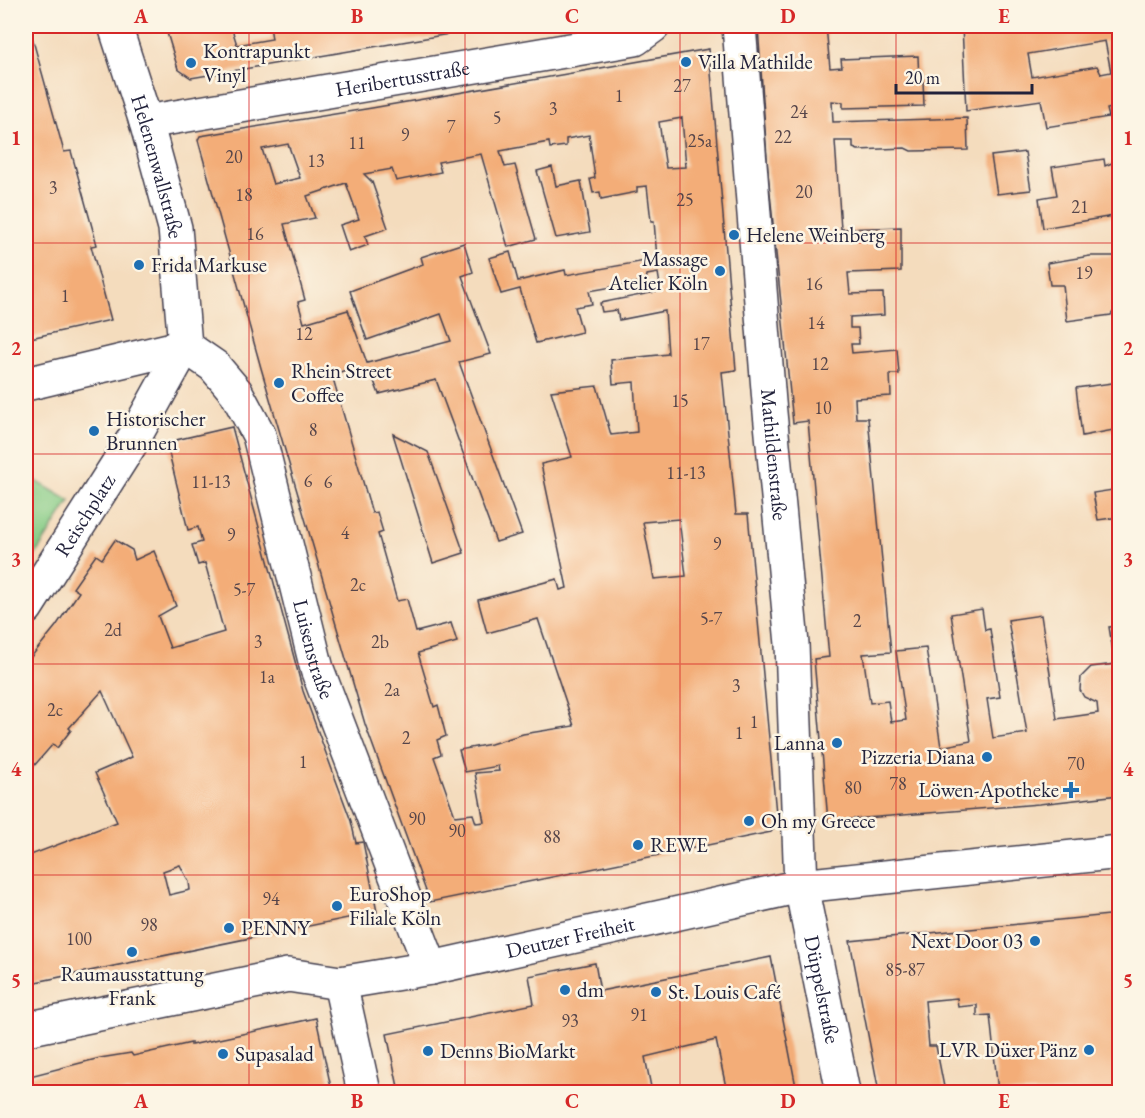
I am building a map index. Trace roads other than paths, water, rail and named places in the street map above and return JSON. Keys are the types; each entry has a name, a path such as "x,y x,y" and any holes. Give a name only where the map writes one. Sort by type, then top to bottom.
{"street":[{"name":"Helenenwallstraße","path":"115,26 146,122 175,228 185,346"},
{"name":"Heribertusstraße","path":"146,122 635,39 653,26"},
{"name":"Mathildenstraße","path":"739,26 768,391 792,644 801,886"},
{"path":"26,384 185,346"},
{"name":"Reischplatz","path":"26,608 133,440 185,346"},
{"name":"Luisenstraße","path":"185,346 214,366 236,392 260,435 317,669 432,968"},
{"name":"Deutzer Freiheit","path":"26,1029 288,975 340,983 432,968 801,886 1119,852"},
{"name":"Düppelstraße","path":"801,886 843,1092"},
{"path":"340,983 364,1092"}],"place":[{"name":"Villa Mathilde","path":"686,62"},
{"name":"Kontrapunkt Vinyl","path":"191,63"},
{"name":"Helene Weinberg","path":"734,235"},
{"name":"Frida Markuse","path":"139,265"},
{"name":"Massage Atelier Köln","path":"720,271"},
{"name":"Rhein Street Coffee","path":"279,383"},
{"name":"Historischer Brunnen","path":"94,431"},
{"name":"Lanna","path":"837,743"},
{"name":"Pizzeria Diana","path":"987,757"},
{"name":"Löwen-Apotheke","path":"1071,790"},
{"name":"Oh my Greece","path":"749,821"},
{"name":"REWE","path":"638,845"},
{"name":"EuroShop Filiale Köln","path":"337,906"},
{"name":"PENNY","path":"229,928"},
{"name":"Next Door 03","path":"1035,941"},
{"name":"Raumausstattung Frank","path":"132,952"},
{"name":"dm","path":"565,990"},
{"name":"St. Louis Café","path":"656,992"},
{"name":"LVR Düxer Pänz","path":"1089,1050"},
{"name":"Denns BioMarkt","path":"428,1051"},
{"name":"Supasalad","path":"223,1054"}]}
